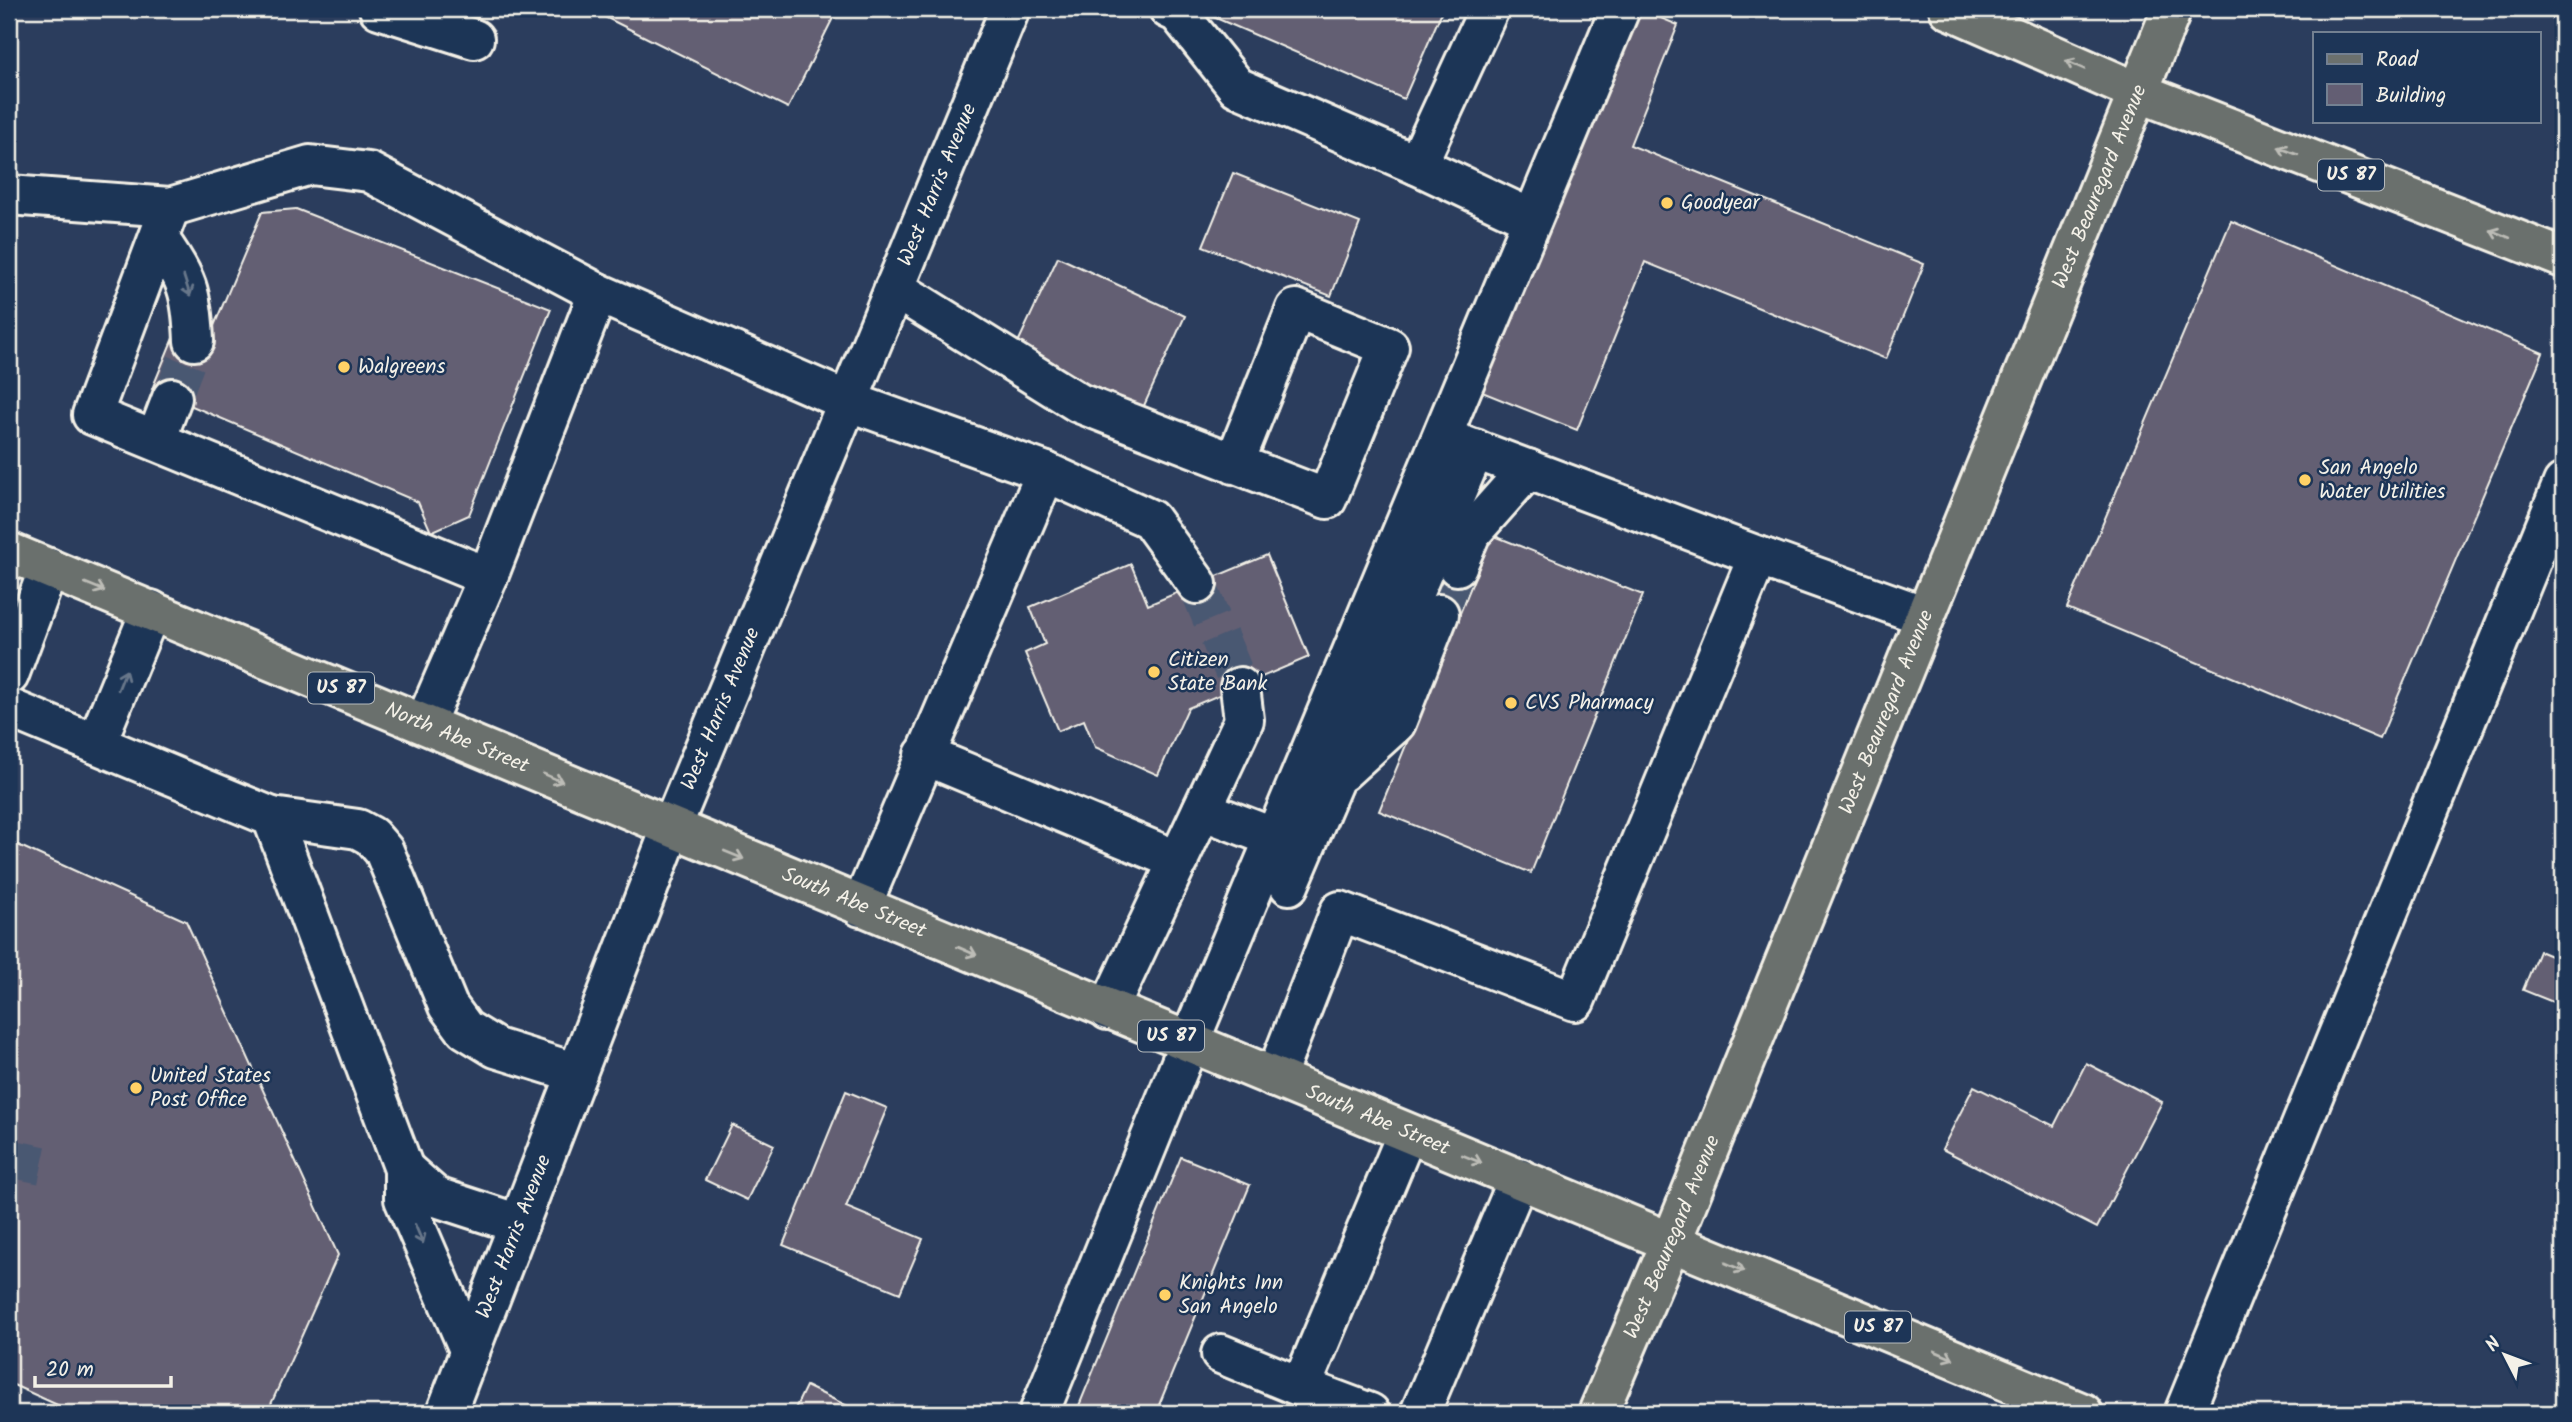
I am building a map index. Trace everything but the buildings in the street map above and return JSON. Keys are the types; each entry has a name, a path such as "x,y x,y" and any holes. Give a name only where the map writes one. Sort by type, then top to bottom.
{"main road":[{"name":"US 87","path":"1949,9 2138,92 2563,258"},
{"name":"West Beauregard Avenue","path":"1598,1413 1672,1240 2172,9"},
{"name":"North Abe Street","path":"9,552 425,723 671,829"},
{"name":"South Abe Street","path":"671,829 1672,1240 2083,1413"}],"street":[{"path":"379,9 474,39"},
{"name":"West Harris Avenue","path":"446,1413 671,829 1010,9"},
{"path":"1169,9 1178,13 1237,87 1417,165 1532,219"},
{"path":"1417,165 1489,9"},
{"path":"1040,1413 1189,1043 1274,880 1334,779 1458,443 1532,219 1620,9"},
{"path":"9,195 164,223 310,165 369,172 598,293 847,401 1046,472 1150,519 1197,584"},
{"path":"164,223 192,302 194,341"},
{"path":"164,223 92,415 488,577"},
{"path":"894,288 1079,403 1234,464 1327,499 1388,347 1296,309 1234,464"},
{"path":"425,723 488,577 598,293"},
{"path":"156,440 172,398"},
{"path":"1458,443 1925,616"},
{"path":"1274,880 1275,838 1458,443"},
{"path":"1457,566 1472,533 1528,470"},
{"path":"861,907 1046,472"},
{"path":"2184,1413 2563,483"},
{"path":"1274,880 1340,911 1575,1001 1758,556 1774,562"},
{"path":"9,675 49,568"},
{"path":"96,744 151,610"},
{"path":"1334,779 1396,723 1439,614"},
{"path":"1108,1010 1244,720 1240,687"},
{"path":"9,708 272,817 358,829 372,836 384,851 448,1006 465,1029 496,1048 577,1073"},
{"path":"925,755 1179,861"},
{"path":"1202,810 1275,838"},
{"path":"272,817 404,1169 404,1199 470,1352"},
{"path":"1275,1079 1340,911"},
{"path":"1301,1387 1408,1133"},
{"path":"404,1169 436,1197 519,1224"},
{"path":"1420,1413 1519,1178"},
{"path":"1221,1354 1370,1413"}],"tunnel":[{"path":"172,398 194,341"},
{"path":"1439,614 1457,566"},
{"path":"1197,584 1240,687"},
{"path":"9,1158 42,1165"}],"place":[{"name":"Goodyear","path":"1667,203"},
{"name":"Walgreens","path":"344,367"},
{"name":"San Angelo Water Utilities","path":"2305,480"},
{"name":"Citizen State Bank","path":"1154,672"},
{"name":"CVS Pharmacy","path":"1511,703"},
{"name":"United States Post Office","path":"136,1088"},
{"name":"Knights Inn San Angelo","path":"1165,1295"}]}
